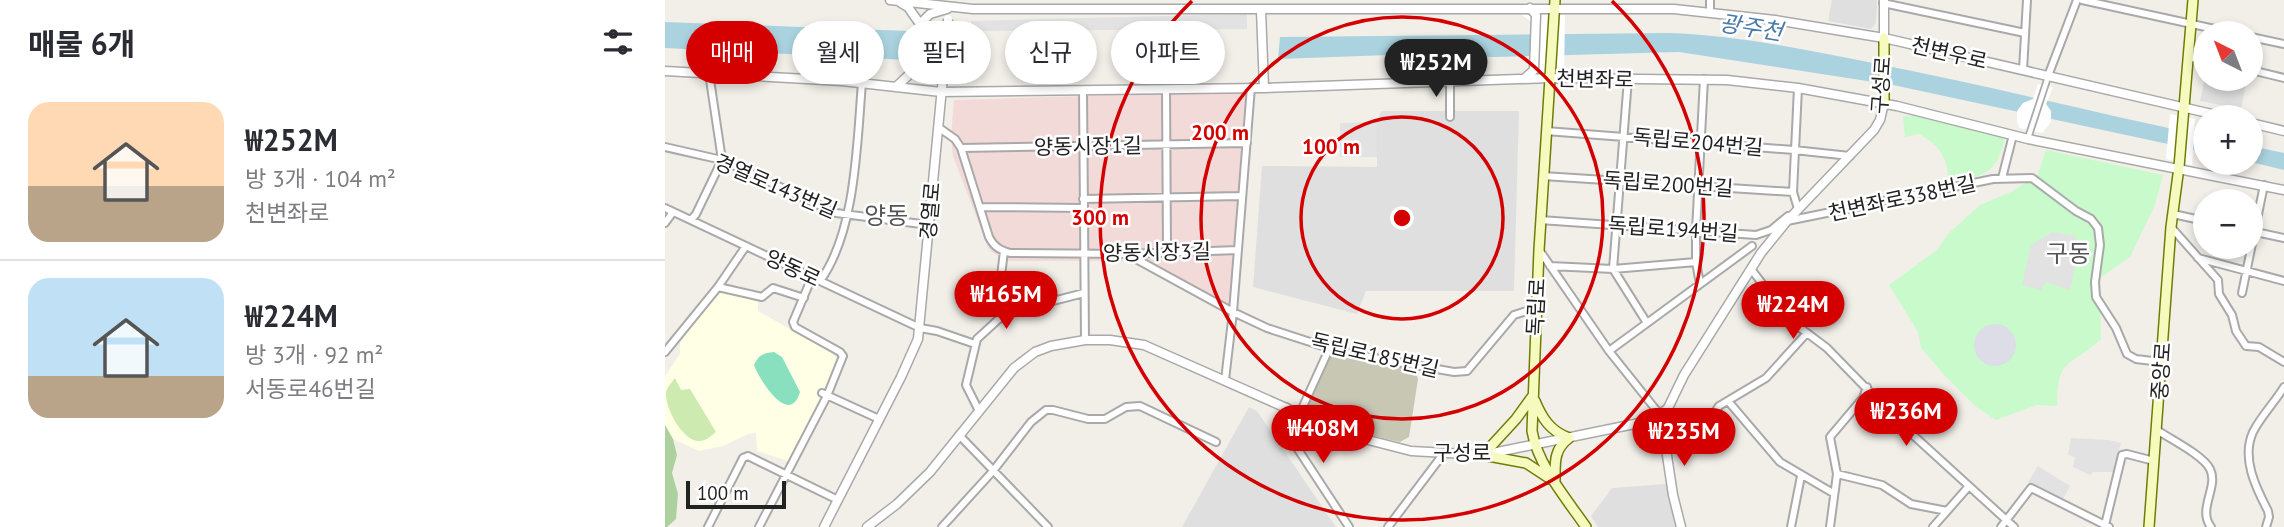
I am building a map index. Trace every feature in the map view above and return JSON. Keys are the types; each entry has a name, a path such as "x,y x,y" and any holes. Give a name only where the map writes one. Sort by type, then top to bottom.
{"main road":[{"name":"중앙로","path":"2149,527 2171,227 2179,167 2193,0"},
{"name":"독립로","path":"1554,8 1539,250 1532,431 1534,444 1555,483 1586,527"},
{"name":"구성로","path":"1884,38 1884,103"},
{"path":"1483,455 1516,419 1532,396 1543,419 1557,434 1569,438"},
{"path":"1555,483 1559,445 1569,438"},
{"path":"1483,455 1526,463 1555,483"}],"street":[{"name":"천변우로","path":"890,0 950,4 1533,11 1554,8 1674,9 1710,12 1884,38 2023,70 2047,79 2193,110"},
{"path":"896,0 908,7 918,21"},
{"path":"1710,0 1710,12"},
{"path":"2023,70 2027,0"},
{"path":"2028,139 2077,0"},
{"path":"2083,0 2191,24"},
{"path":"1884,2 2025,33"},
{"name":"구성로","path":"1884,2 1884,38"},
{"path":"923,21 930,14 950,4"},
{"name":"경열로","path":"824,527 913,352 920,328 950,4"},
{"path":"1257,6 1264,88"},
{"path":"1524,79 1534,70 1533,11"},
{"path":"2263,40 2284,44"},
{"path":"2189,57 2193,58"},
{"name":"천변좌로","path":"665,71 686,72"},
{"path":"2263,73 2284,78"},
{"name":"천변좌로","path":"870,84 941,92 1264,88 1524,79 1551,75 1703,79 1798,88 1884,103 2028,139 2284,190"},
{"path":"1628,79 1613,269 1647,323"},
{"path":"1700,284 1696,262 1696,231 1703,79"},
{"path":"1450,81 1450,117"},
{"path":"691,220 722,160 711,84"},
{"path":"820,281 829,269 837,249 846,215 855,168 862,84"},
{"path":"896,87 899,84"},
{"path":"1225,380 1251,88"},
{"path":"1798,88 1793,192 1798,209"},
{"path":"1166,89 1167,251"},
{"path":"1083,90 1086,341"},
{"name":"구성로","path":"867,527 897,504 930,472 1014,368 1025,359 1051,346 1086,341 1110,340 1144,345 1345,434 1411,451 1483,455 1645,423 1661,416 1761,253 1787,221 1877,125 1884,103"},
{"path":"2263,126 2284,131"},
{"path":"938,127 955,139 961,148 992,244 1004,251 1001,276 1008,314"},
{"name":"독립로204번길","path":"1546,131 1850,156"},
{"path":"2002,178 2013,135"},
{"name":"양동시장1길","path":"961,148 1247,143"},
{"name":"경열로143번길","path":"665,147 722,160 825,209 846,215 929,225"},
{"name":"독립로200번길","path":"1543,176 1793,192"},
{"name":"천변좌로338번길","path":"1787,221 2002,178 2032,178 2094,222 2098,228 2100,245 2095,282 2096,297 2116,328 2127,354 2136,359 2161,362"},
{"path":"2263,189 2264,185"},
{"path":"1083,199 1242,196"},
{"path":"980,207 1083,208"},
{"name":"양동로","path":"665,208 920,328 975,344"},
{"name":"독립로194번길","path":"1541,220 1756,235 1771,230 1798,209"},
{"path":"665,223 673,212"},
{"path":"2173,214 2193,218"},
{"path":"2171,227 2193,250"},
{"path":"2263,233 2284,238"},
{"path":"1749,234 1752,246 1761,253"},
{"path":"666,349 718,287 746,246"},
{"path":"1609,351 1752,246"},
{"name":"양동시장3길","path":"1004,251 1127,254 1238,250"},
{"path":"1539,250 1609,351 1661,416 1673,495 1681,527"},
{"name":"독립로185번길","path":"1127,254 1268,328 1330,347 1421,368 1465,372 1514,315 1536,308"},
{"path":"2198,259 2218,280 2218,294 2227,306 2236,331 2246,346 2259,347 2284,362"},
{"path":"2201,259 2282,281"},
{"path":"2242,293 2250,259"},
{"path":"1551,265 1613,269 1696,262"},
{"path":"1751,269 1780,309 1806,334 1827,348 1902,425 2014,527"},
{"path":"759,527 843,356 795,327 793,322 812,277"},
{"path":"718,287 762,297 773,288 804,298"},
{"path":"979,411 966,385 979,335 1008,314 1084,293"},
{"path":"1667,449 1686,446 1698,438 1717,408 1766,378 1806,334"},
{"path":"1300,413 1330,347"},
{"path":"1830,527 1837,474 1830,437 1863,398 1867,387"},
{"path":"2266,527 2269,511 2252,473 2248,454 2253,433 2284,387"},
{"path":"824,394 879,419"},
{"path":"1728,401 1767,450 1780,462 1833,494"},
{"path":"941,527 993,471 1031,422 1046,410 1088,419 1105,419 1126,407 1140,406 1216,442"},
{"path":"1286,407 1284,428 1349,527"},
{"path":"2157,430 2201,458 2211,469 2205,517 2211,527"},
{"path":"959,435 1048,527"},
{"path":"1388,527 1444,453"},
{"path":"2001,527 2031,488 2106,526 2122,455 2154,461"},
{"path":"708,527 743,457 748,456 838,500"},
{"path":"1837,474 1882,485 1911,504 1947,511"},
{"path":"1791,527 1801,476"},
{"path":"1933,527 1969,486"},
{"path":"876,521 883,527"}],"shaded area":[{"path":"1832,0 1877,0 1876,23 1871,29 1828,21"},
{"path":"1247,14 1247,29 1225,29 1225,21 1111,21 1111,30 1097,30 1097,21 1005,21 1005,31 991,31 991,21 971,21"},
{"path":"1247,91 1231,313 1133,261 1006,261 989,250 953,156 951,137 954,100"},
{"path":"2202,91 2245,91 2242,105 2200,101"},
{"path":"1381,111 1519,111 1514,291 1366,291 1357,314 1253,287 1262,166 1377,167 1377,122"},
{"path":"1377,122 1377,157 1340,157 1340,123"},
{"path":"2052,232 2075,236 2080,246 2070,290 2046,282 2041,290 2022,285 2031,245"},
{"path":"722,291 758,302 758,311 832,353 836,358 836,366 788,461 757,451 756,433 723,446 699,451 673,439 665,425 665,376 680,354 680,342"},
{"path":"1995,324 2010,330 2016,345 2010,360 1995,366 1980,360 1974,345 1980,330"},
{"path":"1335,352 1414,369 1418,379 1409,437 1400,442 1382,438 1354,430 1306,409 1328,355"},
{"path":"1249,407 1257,411 1336,527 1182,527"},
{"path":"2071,438 2121,443 2113,472 2093,472 2090,475 2073,467 2075,457 2068,455"},
{"path":"2038,466 2070,486 2062,501 2032,487 2028,482"},
{"path":"1666,484 1677,527 1598,527 1591,516 1612,488"}],"green space":[{"path":"1903,116 1915,116 2005,138 1997,160 1987,172 1949,183 1941,153 1919,134 1905,137"},
{"path":"2046,150 2163,175 2155,205 2130,257 2100,278 2101,339 2063,370 2057,406 2037,405 1996,420 1975,406 1921,348 1918,332 1889,285 1937,250 1948,234 1980,205 2013,191 2038,174"},
{"path":"774,352 782,357 800,392 795,402 789,405 782,403 768,389 754,365 762,355"},
{"path":"675,378 681,390 690,389 716,432 705,440 691,439 671,414 666,392"},
{"path":"665,425 673,439 677,455 672,473 678,494 676,519 667,527 665,527"}],"water":[{"path":"665,22 686,23 686,49 665,48"},
{"path":"778,26 792,27 792,54 778,54"},
{"path":"884,30 898,31 898,60 884,59"},
{"path":"1668,33 1743,40 1910,71 2193,133 2193,149 1893,85 1679,52 1278,59 1280,37"},
{"path":"2263,149 2284,153 2284,170 2263,165"}],"pier":[{"path":"1522,15 1565,15 1564,76 1524,75 1532,68 1534,24"},
{"path":"2038,84 2053,87 2046,104 2051,111 2051,122 2042,133 2019,128 2017,121 2017,111 2023,103 2033,99"},
{"path":"2170,114 2193,119 2192,165 2166,159"}],"district":[{"name":"양동","path":"886,215"},
{"name":"구동","path":"2068,253"}],"water label":[{"name":"광주천","path":"1751,27"}]}
